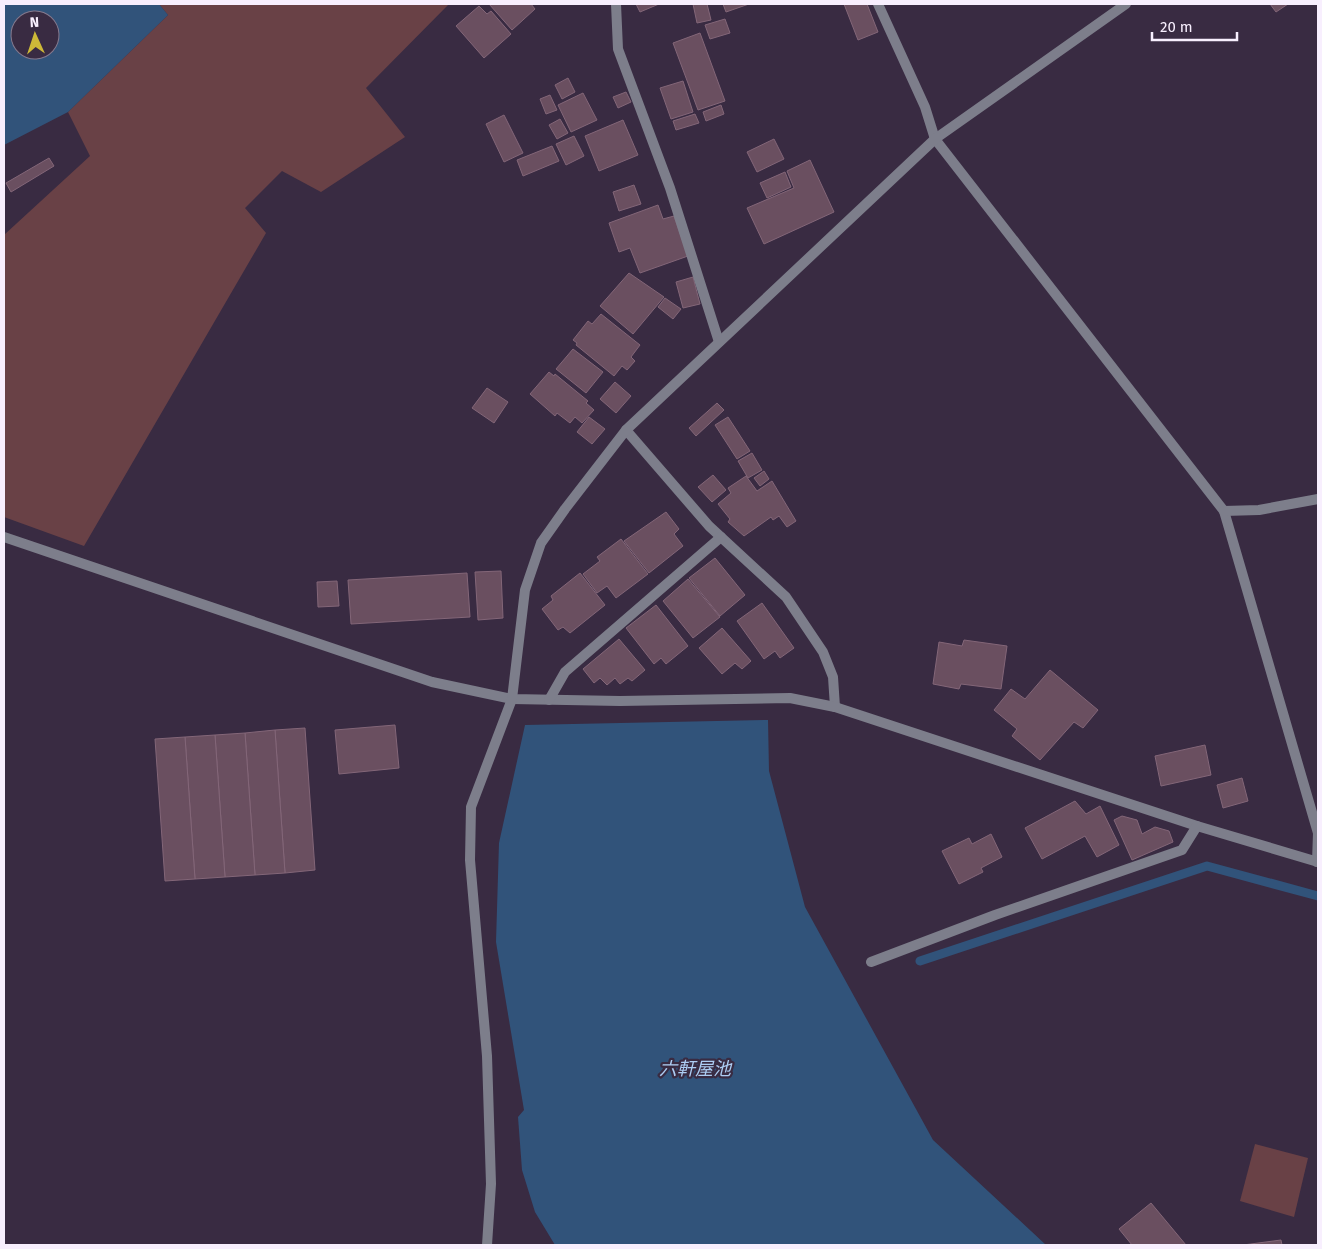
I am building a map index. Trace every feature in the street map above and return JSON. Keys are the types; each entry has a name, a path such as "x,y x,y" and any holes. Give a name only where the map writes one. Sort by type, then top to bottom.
{"street":[{"path":"616,4 618,50 670,188 719,342"},
{"path":"4,537 432,682 512,699 620,701 790,698 835,707 1197,826 1318,862 1318,833 1224,511 935,139 926,107 878,4"},
{"path":"487,1245 491,1184 487,1056 470,860 471,807 512,699 525,590 541,543 626,430 935,139 1126,4"},
{"path":"626,430 709,526 786,597 823,652 833,677 835,707"},
{"path":"1224,511 1259,510 1318,499"},
{"path":"549,700 565,672 721,537"},
{"path":"871,962 995,915 1182,850 1197,826"}],"shaded area":[{"path":"159,4 449,4 366,88 405,137 321,192 282,171 245,208 266,233 84,546 4,517 4,235 90,156 68,112 168,15"},
{"path":"1255,1144 1308,1158 1294,1217 1240,1201"}],"water":[{"path":"4,4 159,4 168,15 68,112 4,145"},
{"name":"六軒屋池","path":"768,720 769,771 805,907 933,1140 1046,1245 555,1245 535,1212 522,1170 518,1117 524,1110 496,942 499,843 525,725"}],"building":[{"path":"489,4 531,4 535,9 512,30"},
{"path":"636,4 659,4 640,12"},
{"path":"693,4 707,4 711,20 697,23"},
{"path":"723,4 749,4 726,12"},
{"path":"844,4 867,4 878,32 858,40"},
{"path":"1270,4 1288,4 1276,12"},
{"path":"479,6 487,14 491,11 511,34 484,58 456,26"},
{"path":"725,19 730,33 710,39 705,25"},
{"path":"700,33 725,101 698,110 673,43"},
{"path":"568,78 575,92 562,99 555,85"},
{"path":"683,81 693,112 671,119 660,88"},
{"path":"626,92 631,102 618,108 613,97"},
{"path":"583,93 597,120 571,132 558,105"},
{"path":"550,95 557,110 546,114 540,99"},
{"path":"721,105 724,114 706,121 703,112"},
{"path":"695,114 699,123 676,130 673,121"},
{"path":"504,115 523,153 504,162 486,124"},
{"path":"560,119 568,133 557,139 549,125"},
{"path":"623,120 638,155 599,171 585,136"},
{"path":"574,136 584,156 566,165 556,144"},
{"path":"774,139 784,159 757,172 747,152"},
{"path":"552,146 559,161 523,176 517,160"},
{"path":"49,158 54,166 11,192 6,183"},
{"path":"810,160 834,212 764,244 747,208 794,188 787,171"},
{"path":"785,172 791,187 767,198 760,183"},
{"path":"634,185 641,204 619,211 613,192"},
{"path":"658,205 663,219 674,216 688,256 640,273 630,248 619,252 609,223"},
{"path":"629,273 664,297 633,334 600,306"},
{"path":"693,277 700,304 683,308 676,282"},
{"path":"665,298 681,309 673,319 658,307"},
{"path":"601,314 640,345 631,357 635,361 627,370 622,366 614,376 576,345 577,343 573,340 588,321 592,324"},
{"path":"573,349 603,372 586,393 556,369"},
{"path":"549,372 554,376 555,374 588,401 586,403 594,410 582,423 575,417 570,423 557,413 555,416 530,394"},
{"path":"615,382 631,396 616,413 600,399"},
{"path":"487,388 508,402 494,423 472,408"},
{"path":"717,403 724,410 696,436 689,428"},
{"path":"589,417 605,429 592,444 577,432"},
{"path":"728,417 750,451 737,459 715,425"},
{"path":"752,453 762,470 748,478 738,461"},
{"path":"764,471 769,479 760,486 754,478"},
{"path":"713,475 726,490 712,502 698,487"},
{"path":"746,476 757,491 772,481 796,521 787,527 779,516 773,520 771,517 744,536 728,522 730,519 718,504 731,493 728,488"},
{"path":"666,512 679,529 674,534 683,546 649,573 624,541"},
{"path":"621,539 648,574 616,598 607,586 597,593 583,574 600,561 597,557"},
{"path":"715,558 745,595 720,616 689,578"},
{"path":"501,571 503,618 478,620 475,572"},
{"path":"467,573 470,617 351,624 348,580"},
{"path":"580,573 605,605 570,633 563,627 558,630 542,609 553,600 551,596"},
{"path":"688,579 720,617 693,638 663,601"},
{"path":"337,581 339,606 318,607 317,582"},
{"path":"762,603 794,648 780,658 775,651 764,659 737,621"},
{"path":"656,605 688,646 666,664 661,658 654,664 626,628"},
{"path":"722,628 751,661 742,669 735,663 722,674 699,648"},
{"path":"619,639 645,670 632,681 628,678 620,684 615,678 607,685 600,678 594,683 583,669"},
{"path":"964,640 1007,646 1001,689 961,684 959,689 933,684 939,642 962,646"},
{"path":"1050,670 1098,710 1083,728 1074,722 1040,760 1012,736 1017,729 994,710 1011,689 1025,699"},
{"path":"395,725 399,768 339,774 335,730"},
{"path":"305,728 315,870 285,873 275,730"},
{"path":"275,730 285,873 255,875 245,733"},
{"path":"245,733 255,875 225,877 215,735"},
{"path":"215,735 225,877 195,879 185,737"},
{"path":"185,737 195,879 165,881 155,739"},
{"path":"1205,745 1211,775 1161,786 1155,756"},
{"path":"1242,778 1248,801 1223,808 1217,785"},
{"path":"1075,801 1086,814 1100,806 1119,845 1097,857 1085,836 1042,859 1025,828"},
{"path":"1122,816 1137,820 1142,834 1155,827 1169,831 1173,842 1132,860 1114,820"},
{"path":"991,834 1002,857 981,868 983,872 959,884 942,851 969,838 972,844"},
{"path":"1151,1203 1186,1245 1132,1245 1119,1229"},
{"path":"1281,1240 1282,1245 1243,1245"}],"waterway":[{"path":"920,961 1207,866 1318,896"}]}
